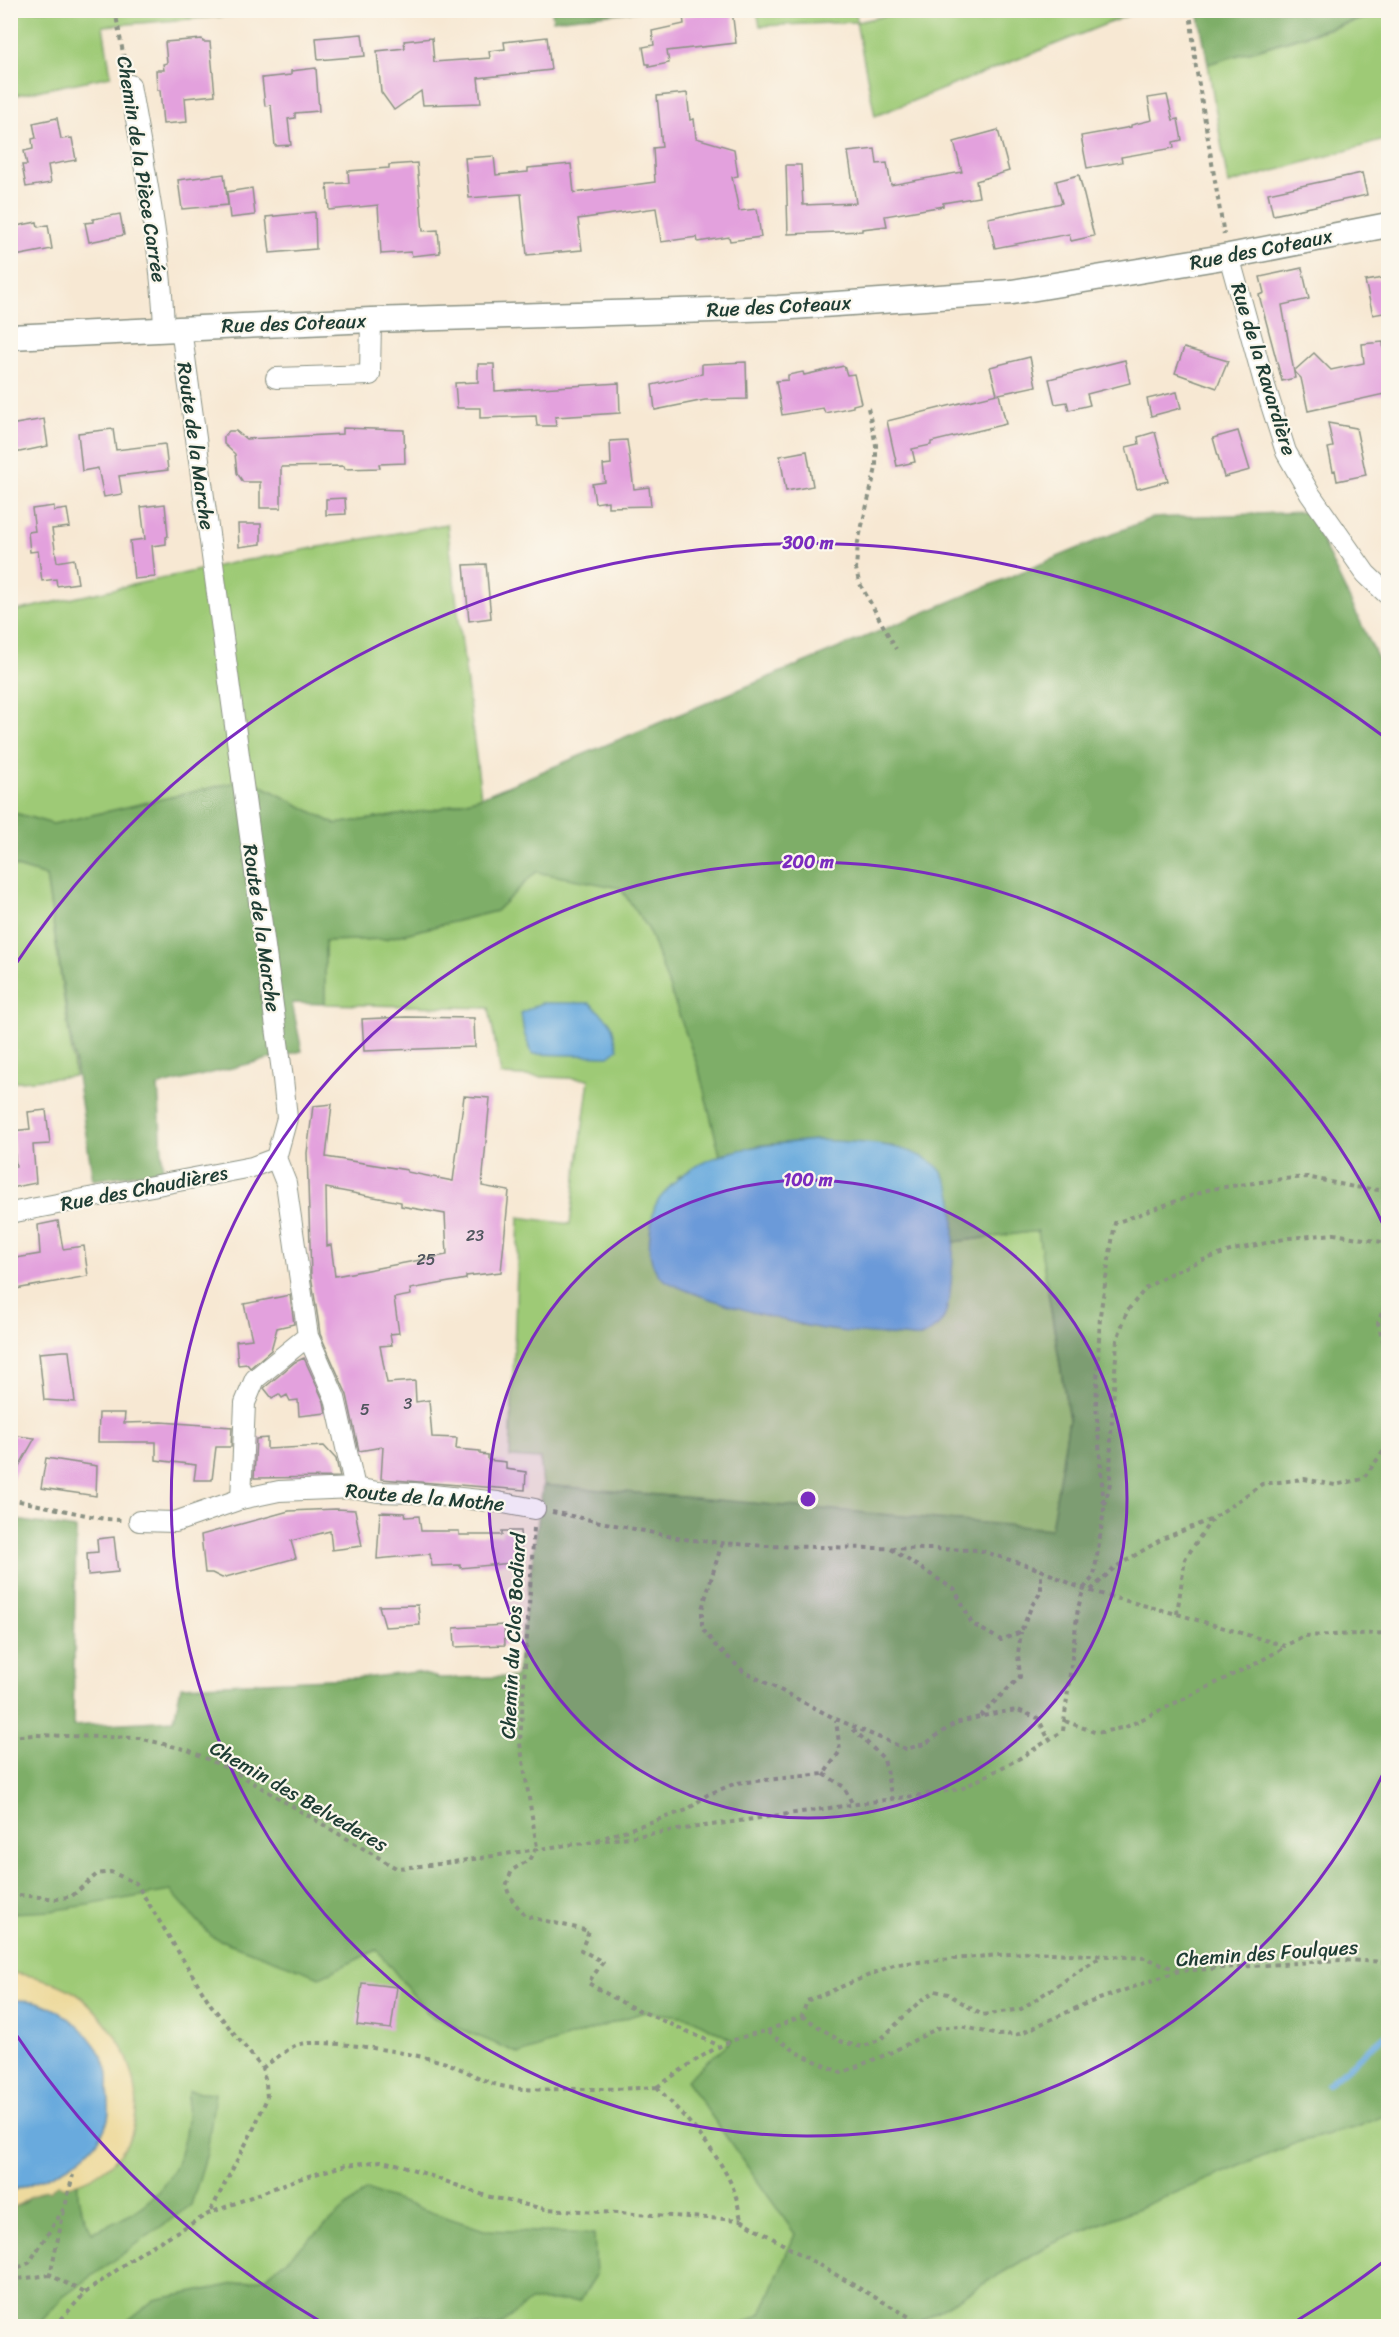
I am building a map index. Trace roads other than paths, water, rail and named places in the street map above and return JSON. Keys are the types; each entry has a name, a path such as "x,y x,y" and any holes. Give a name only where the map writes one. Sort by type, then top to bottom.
{"street":[{"name":"Chemin de la Pièce Carrée","path":"130,85 173,328"},
{"name":"Rue des Coteaux","path":"10,337 371,320 772,308 1012,292 1229,256 1389,225"},
{"name":"Rue de la Ravardière","path":"1229,256 1286,452 1310,494 1366,574 1389,595"},
{"path":"276,378 370,375 371,320"},
{"name":"Route de la Marche","path":"173,328 185,368 283,1079 287,1118 276,1158"},
{"path":"276,1158 286,1183 308,1336 335,1398 355,1488"},
{"name":"Rue des Chaudières","path":"10,1213 252,1167 276,1158"},
{"path":"241,1499 245,1403 255,1379 308,1336"},
{"name":"Route de la Mothe","path":"139,1521 175,1522 241,1499 279,1491 355,1488 498,1502 535,1509"}],"water":[{"path":"541,1003 590,1003 611,1023 618,1049 609,1056 532,1054 524,1033 521,1013"},
{"path":"816,1140 877,1144 907,1151 934,1164 944,1175 953,1200 954,1243 949,1298 946,1312 936,1328 916,1337 811,1327 724,1304 683,1289 668,1282 654,1268 649,1243 654,1209 659,1199 680,1177 715,1157 735,1151"},
{"path":"11,2000 35,2001 49,2006 69,2019 88,2036 102,2056 107,2069 109,2115 97,2142 76,2161 50,2176 11,2191"}],"waterway":[{"path":"1328,2084 1388,2033"}]}
